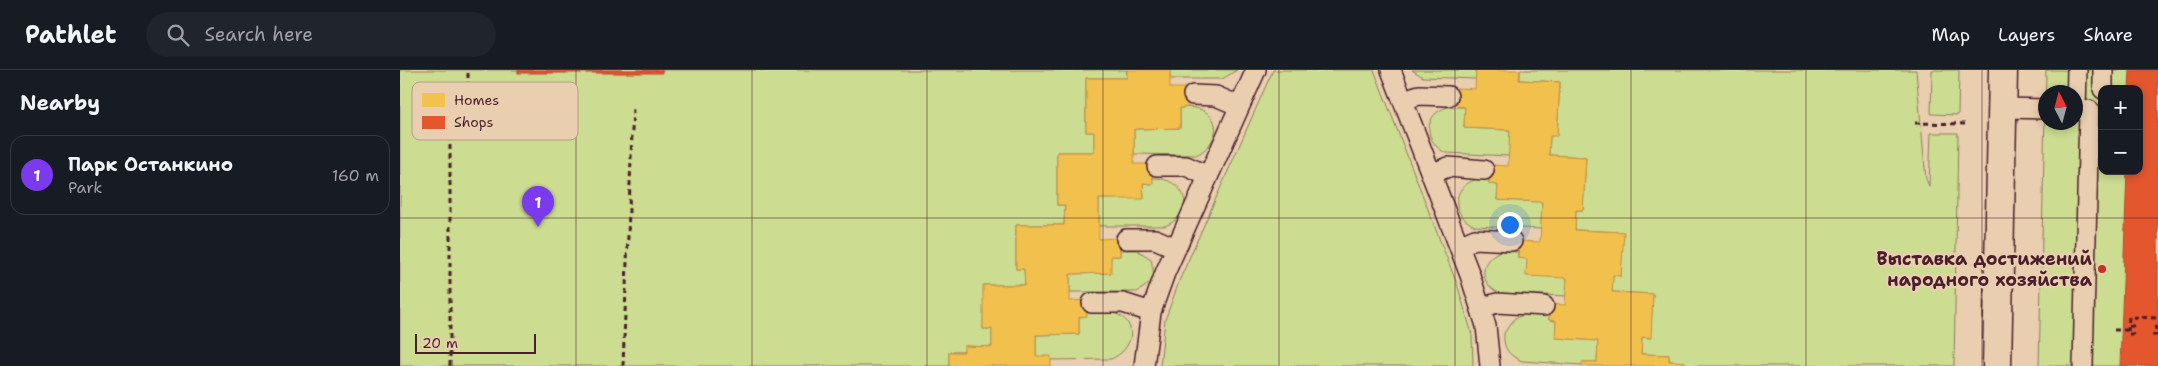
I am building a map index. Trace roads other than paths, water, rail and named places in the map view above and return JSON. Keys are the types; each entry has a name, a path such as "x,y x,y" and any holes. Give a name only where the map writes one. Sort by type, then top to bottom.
{"street":[{"path":"1997,366 2003,70"}],"lane":[{"path":"1144,366 1151,312 1176,248 1256,70"},
{"path":"1391,70 1481,308 1490,353 1490,366"},
{"path":"2077,70 2086,110 2083,366"},
{"path":"2103,70 2103,85"},
{"path":"1193,95 1216,96 1239,106"},
{"path":"1403,100 1419,95 1448,96"},
{"path":"2002,116 2038,110"},
{"path":"1157,166 1186,166 1208,176"},
{"path":"1431,174 1448,168 1484,170"},
{"path":"1126,239 1155,239 1176,248"},
{"path":"1459,246 1475,239 1512,241"},
{"path":"1092,303 1123,303 1151,312"},
{"path":"1481,308 1497,303 1544,306"}],"place":[{"name":"Парк Останкино","path":"538,227"},
{"name":"Выставка достижений народного хозяйства","path":"2102,269"}]}
